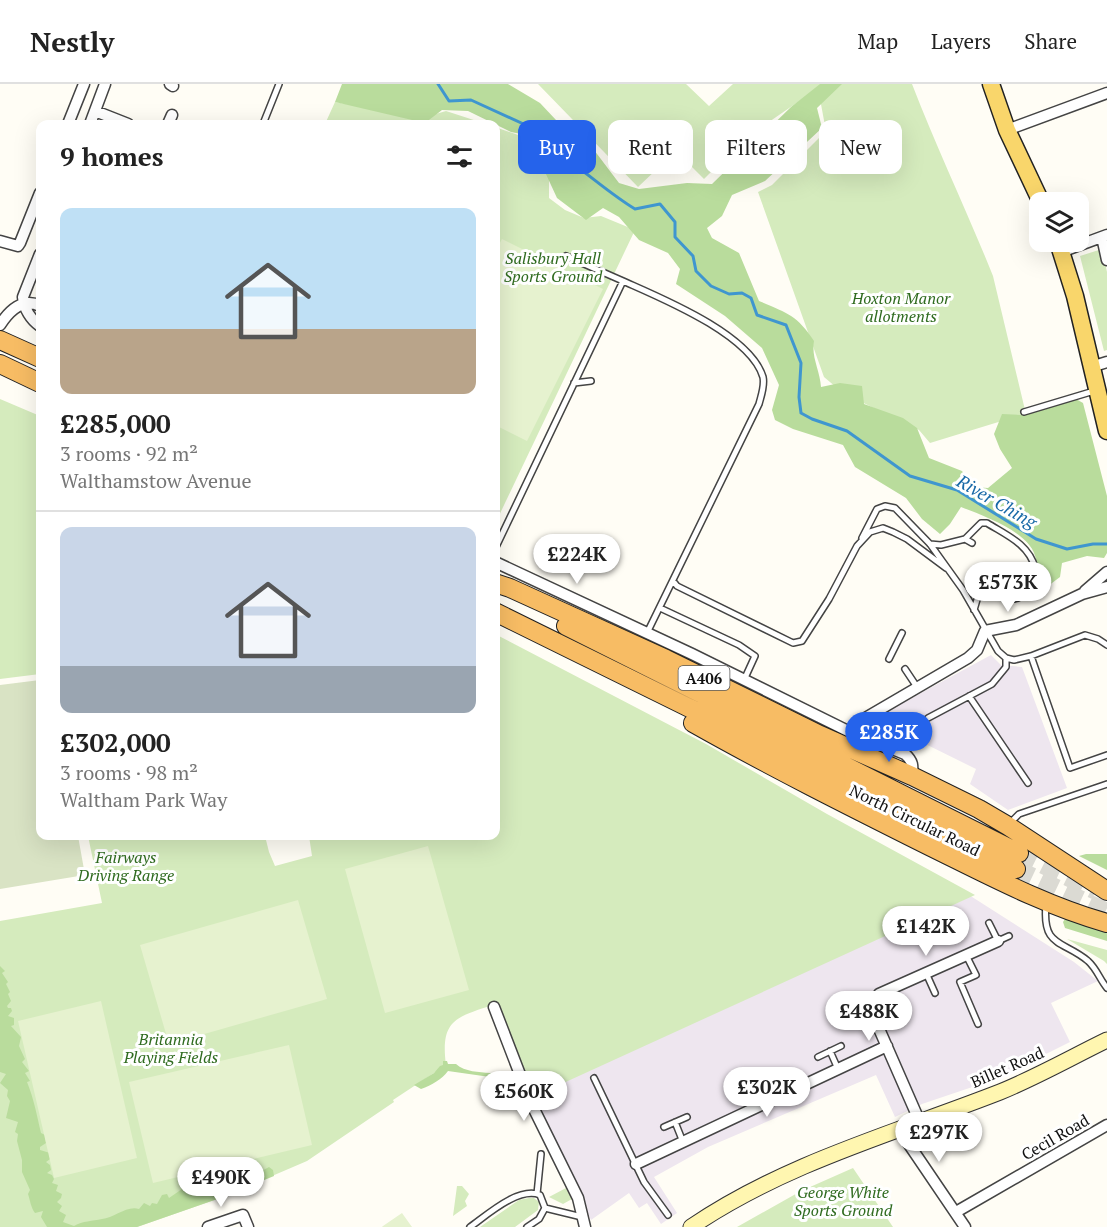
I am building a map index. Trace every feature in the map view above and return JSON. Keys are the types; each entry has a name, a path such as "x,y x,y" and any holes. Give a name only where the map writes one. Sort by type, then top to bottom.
{"highway":[{"path":"0,340 36,356"},
{"path":"0,364 36,380"},
{"name":"A406","path":"500,585 666,659 820,735 912,776 1008,826 1107,891"},
{"name":"North Circular Road","path":"500,592 1017,861 620,676"},
{"name":"A406","path":"500,615 620,676 645,696 764,762 999,881 1089,918 1107,923"},
{"path":"1089,918 1107,928"}],"main road":[{"path":"990,84 1007,130 1036,192"},
{"path":"1062,252 1099,364 1096,390 1107,431"},
{"name":"Billet Road","path":"691,1227 707,1221 758,1188 824,1157 1003,1090 1107,1040"}],"street":[{"path":"70,120 84,84"},
{"path":"92,120 105,84"},
{"path":"1007,130 1107,93"},
{"path":"95,111 118,120"},
{"path":"0,241 18,246 36,203"},
{"path":"1089,240 1104,236 1107,260"},
{"path":"36,264 23,297 23,304 36,323"},
{"path":"0,325 8,313 23,304 36,304"},
{"path":"500,564 851,732 905,754 911,759 913,765 912,776"},
{"path":"1082,594 1107,572"},
{"path":"851,732 867,717 968,658 977,650 985,632 1016,625 1082,594 1107,587"},
{"path":"919,1120 873,1015 875,1000 879,994 998,941"},
{"path":"495,1007 531,1103 578,1198 584,1222"},
{"path":"636,1164 887,1046"},
{"name":"Cecil Road","path":"956,1212 1107,1125"},
{"path":"900,1127 906,1140 965,1227"},
{"path":"208,1227 243,1215 248,1227"}],"lane":[{"path":"265,120 279,84"},
{"path":"566,256 690,311 712,324 739,345 763,377 763,391 759,404 647,633"},
{"path":"500,538 623,281"},
{"path":"574,383 591,381"},
{"path":"1024,412 1096,390"},
{"path":"673,581 677,586 793,643 802,641 813,626 874,513 888,506 901,513 930,544 963,590 985,632 998,651 1006,658 1014,660 1031,656 1085,635 1107,645"},
{"path":"930,544 941,545 965,539 981,523 987,523 1018,542 1032,557 1035,568 1032,574"},
{"path":"861,539 870,531 886,529 906,539 946,568"},
{"path":"965,539 972,543"},
{"path":"974,610 981,586 986,578"},
{"path":"981,586 993,587 1014,599 1018,598 1022,591"},
{"path":"660,608 739,645 755,656 744,680"},
{"path":"890,659 902,633"},
{"path":"1031,656 1071,768 1107,755"},
{"path":"928,718 995,682 1006,667 1006,658"},
{"path":"905,669 917,687"},
{"path":"969,696 1028,783"},
{"path":"1008,826 1019,814 1107,784"},
{"path":"1046,901 1047,933 1053,940 1088,961 1100,974 1107,988"},
{"path":"989,923 998,941 1009,936"},
{"path":"966,955 976,975 960,982 978,1024"},
{"path":"926,973 935,993"},
{"path":"818,1057 841,1046"},
{"path":"830,1051 838,1069"},
{"path":"594,1078 644,1182 668,1215"},
{"path":"741,1092 764,1081"},
{"path":"753,1086 762,1105"},
{"path":"664,1127 687,1117"},
{"path":"675,1122 683,1142"},
{"path":"537,1194 541,1155"},
{"path":"470,1227 515,1196 525,1193 537,1194 544,1202 545,1208 539,1219 527,1227"},
{"path":"545,1208 584,1222"}],"shaded area":[{"path":"991,655 1001,665 1022,667 1067,788 1008,810 970,784 976,769 891,727 887,734 883,733 878,726 880,717 884,713"},
{"path":"969,895 1074,962 1098,981 1051,1003 1070,1042 996,1079 922,1104 895,1117 876,1075 708,1147 654,1177 677,1213 661,1224 647,1203 639,1208 629,1193 591,1220 534,1094"}],"green space":[{"path":"342,84 508,84 540,103 556,120 518,120 518,133 500,127 500,120 486,120 468,111 442,110 429,120 412,120 335,102"},
{"path":"538,84 686,84 709,106 733,84 824,84 772,120 705,120 705,174 709,174 704,179 693,168 693,120 608,120 608,156 596,144 596,120 573,120"},
{"path":"820,84 842,84 817,108 820,120 819,131 807,142 807,120 778,120"},
{"name":"Hoxton Manor allotments","path":"840,84 912,84 993,276 1025,410 1021,415 930,443 919,430 843,393 824,377 758,192 772,185 783,174 807,174 807,150 819,138 819,174 902,174 902,120 824,120 820,99"},
{"path":"335,102 422,118 446,111 474,120 327,120"},
{"name":"Salisbury Hall Sports Ground","path":"500,129 518,135 518,174 549,174 549,198 565,210 584,218 601,216 635,230 500,514"},
{"path":"596,153 608,168 608,174 612,174 619,183 639,189 687,183 712,184 722,174 773,174 765,181 732,195 722,216 707,228 712,238 739,253 759,301 791,316 808,332 814,341 814,353 821,387 840,383 862,386 864,404 903,418 917,428 929,458 962,471 973,487 988,488 1012,468 994,434 1002,414 1021,415 1076,399 1083,403 1107,496 1107,553 1104,558 1087,556 1062,563 1060,577 1032,598 1036,560 1033,550 1017,534 961,507 940,534 922,519 906,498 855,467 843,445 793,429 775,420 772,410 779,385 762,348 725,316 676,284 680,269 668,253 639,240 619,217 603,208 586,220 557,198 546,174 596,174"},
{"path":"625,174 652,174 638,187"},
{"path":"502,239 603,289 527,441 500,428 500,243"},
{"path":"1102,249 1107,272 1107,350 1104,351 1080,256"},
{"path":"0,399 36,414 36,674 0,679"},
{"path":"500,637 706,744 827,814 975,895 535,1096 498,1005 480,1009 460,1017 448,1029 445,1050 446,1065 307,1161 223,1197 137,1227 0,1227 0,921 102,903 89,840 266,840 275,866 312,856 310,840 500,840"},
{"path":"36,680 36,840 79,840 85,875 0,889 0,685"},
{"path":"428,846 469,990 385,1013 345,869"},
{"path":"1107,854 1107,870 1079,856"},
{"path":"298,900 327,999 169,1044 140,945"},
{"path":"1069,917 1107,932 1107,941 1065,928 1063,922"},
{"path":"1067,939 1107,950 1107,964 1104,961"},
{"path":"0,966 5,971 2,973 8,982 6,984 10,992 8,994 11,1001 7,1006 12,1011 8,1016 14,1018 14,1025 11,1026 21,1037 19,1046 25,1059 22,1062 29,1071 25,1073 30,1081 27,1082 41,1133 45,1135 46,1143 40,1147 40,1150 50,1153 53,1157 46,1162 50,1165 51,1170 47,1173 54,1179 52,1183 58,1185 56,1191 62,1194 57,1202 62,1206 59,1211 66,1215 63,1222 74,1226 107,1218 130,1209 139,1209 144,1203 150,1206 152,1203 157,1204 162,1195 167,1194 169,1198 201,1176 215,1174 229,1179 236,1172 242,1172 247,1176 255,1170 260,1172 269,1167 273,1170 274,1176 223,1197 137,1227 47,1227 41,1217 43,1211 35,1213 28,1194 30,1190 22,1172 18,1134 15,1132 18,1122 6,1118 10,1101 7,1096 8,1090 0,1083 6,1074 0,1072"},
{"path":"101,1001 137,1158 54,1178 18,1021"},
{"path":"289,1045 312,1145 153,1183 129,1082"},
{"path":"443,1061 472,1071 509,1078 516,1076 524,1099 509,1101 509,1093 513,1088 511,1084 490,1077 448,1071 433,1084 421,1089 414,1085 434,1073 443,1065"},
{"name":"George White Sports Ground","path":"853,1168 893,1227 737,1227 801,1191"},
{"path":"457,1186 462,1186 469,1194 465,1201 467,1206 453,1216"},
{"path":"566,1188 572,1199 563,1204 549,1197"},
{"path":"534,1198 539,1202 538,1210 515,1227 480,1227 519,1200"},
{"path":"402,1213 412,1227 382,1227 383,1226"}],"waterway":[{"name":"River Ching","path":"438,84 449,101 471,100 554,138 569,142 572,163 635,209 660,204 675,222 675,237 693,256 696,271 711,286 729,294 742,293 751,298 757,315 786,325 801,363 799,397 801,413 847,431 910,476 957,490 1036,539 1067,549 1107,544"}],"tunnel":[{"path":"1019,853 1096,891"},
{"path":"1016,869 1107,912"}],"park label":[{"name":"Fairways Driving Range","path":"126,866"},
{"name":"Britannia Playing Fields","path":"171,1048"}]}
